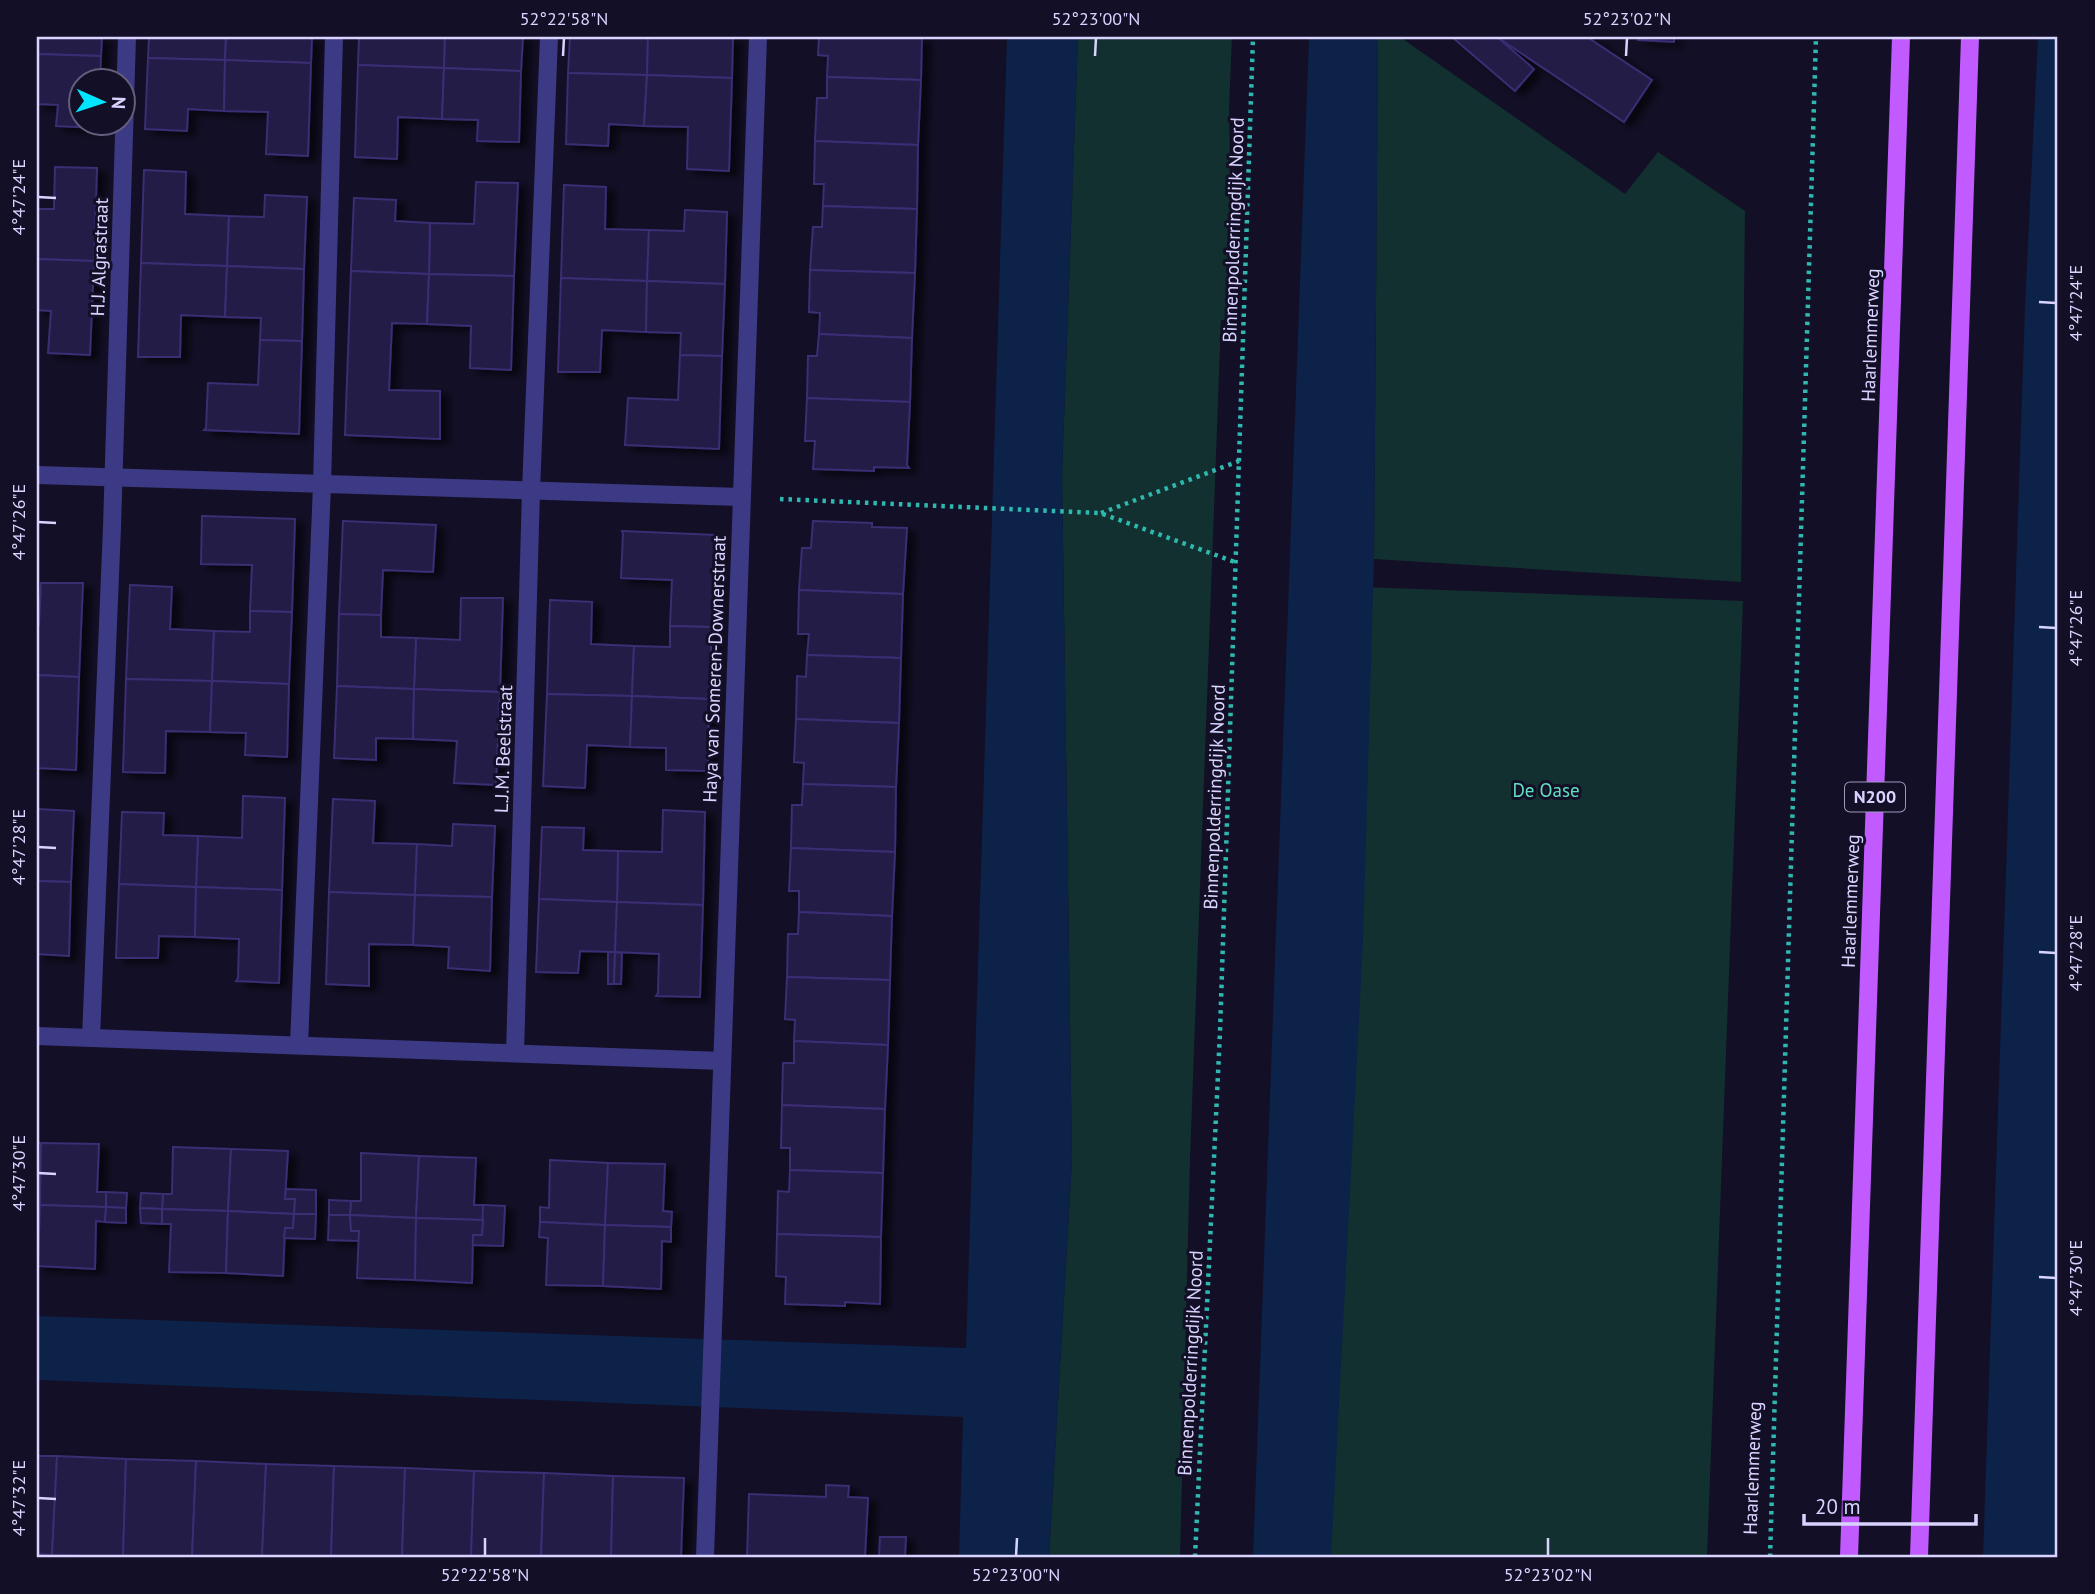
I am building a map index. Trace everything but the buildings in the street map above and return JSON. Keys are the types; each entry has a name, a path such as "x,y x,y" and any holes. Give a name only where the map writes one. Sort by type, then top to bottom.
{"main road":[{"name":"Haarlemmerweg","path":"1849,1557 1901,37"},
{"path":"1919,1557 1970,37"}],"street":[{"name":"H.J. Algrastraat","path":"114,478 127,37"},
{"path":"299,1045 322,485 334,37"},
{"name":"L.J.M. Beelstraat","path":"515,1053 531,491 549,37"},
{"name":"Haya van Someren-Downerstraat","path":"705,1557 758,37"},
{"path":"37,475 741,497"},
{"path":"91,1038 114,478"},
{"path":"37,1036 722,1060"}],"path":[{"name":"Binnenpolderringdijk Noord","path":"1195,1557 1220,1045 1254,37"},
{"name":"Haarlemmerweg","path":"1770,1557 1816,37"},
{"path":"1100,513 1239,461"},
{"path":"741,497 1100,513 1235,562"}],"green space":[{"path":"1078,37 1232,37 1229,108 1233,319 1221,320 1190,1159 1180,1557 1049,1557 1072,1160 1062,474"},
{"path":"1378,37 1400,37 1625,194 1658,152 1745,211 1741,582 1374,559"},
{"name":"De Oase","path":"1362,587 1743,601 1707,1557 1329,1557"}],"water":[{"path":"1007,37 1078,37 1062,474 1072,1160 1049,1557 959,1557 963,1417 37,1380 37,1316 966,1348"},
{"path":"1309,37 1378,37 1374,559 1363,942 1331,1557 1253,1557"},
{"path":"2038,37 2058,37 2058,1557 1983,1557 2025,306"}]}
